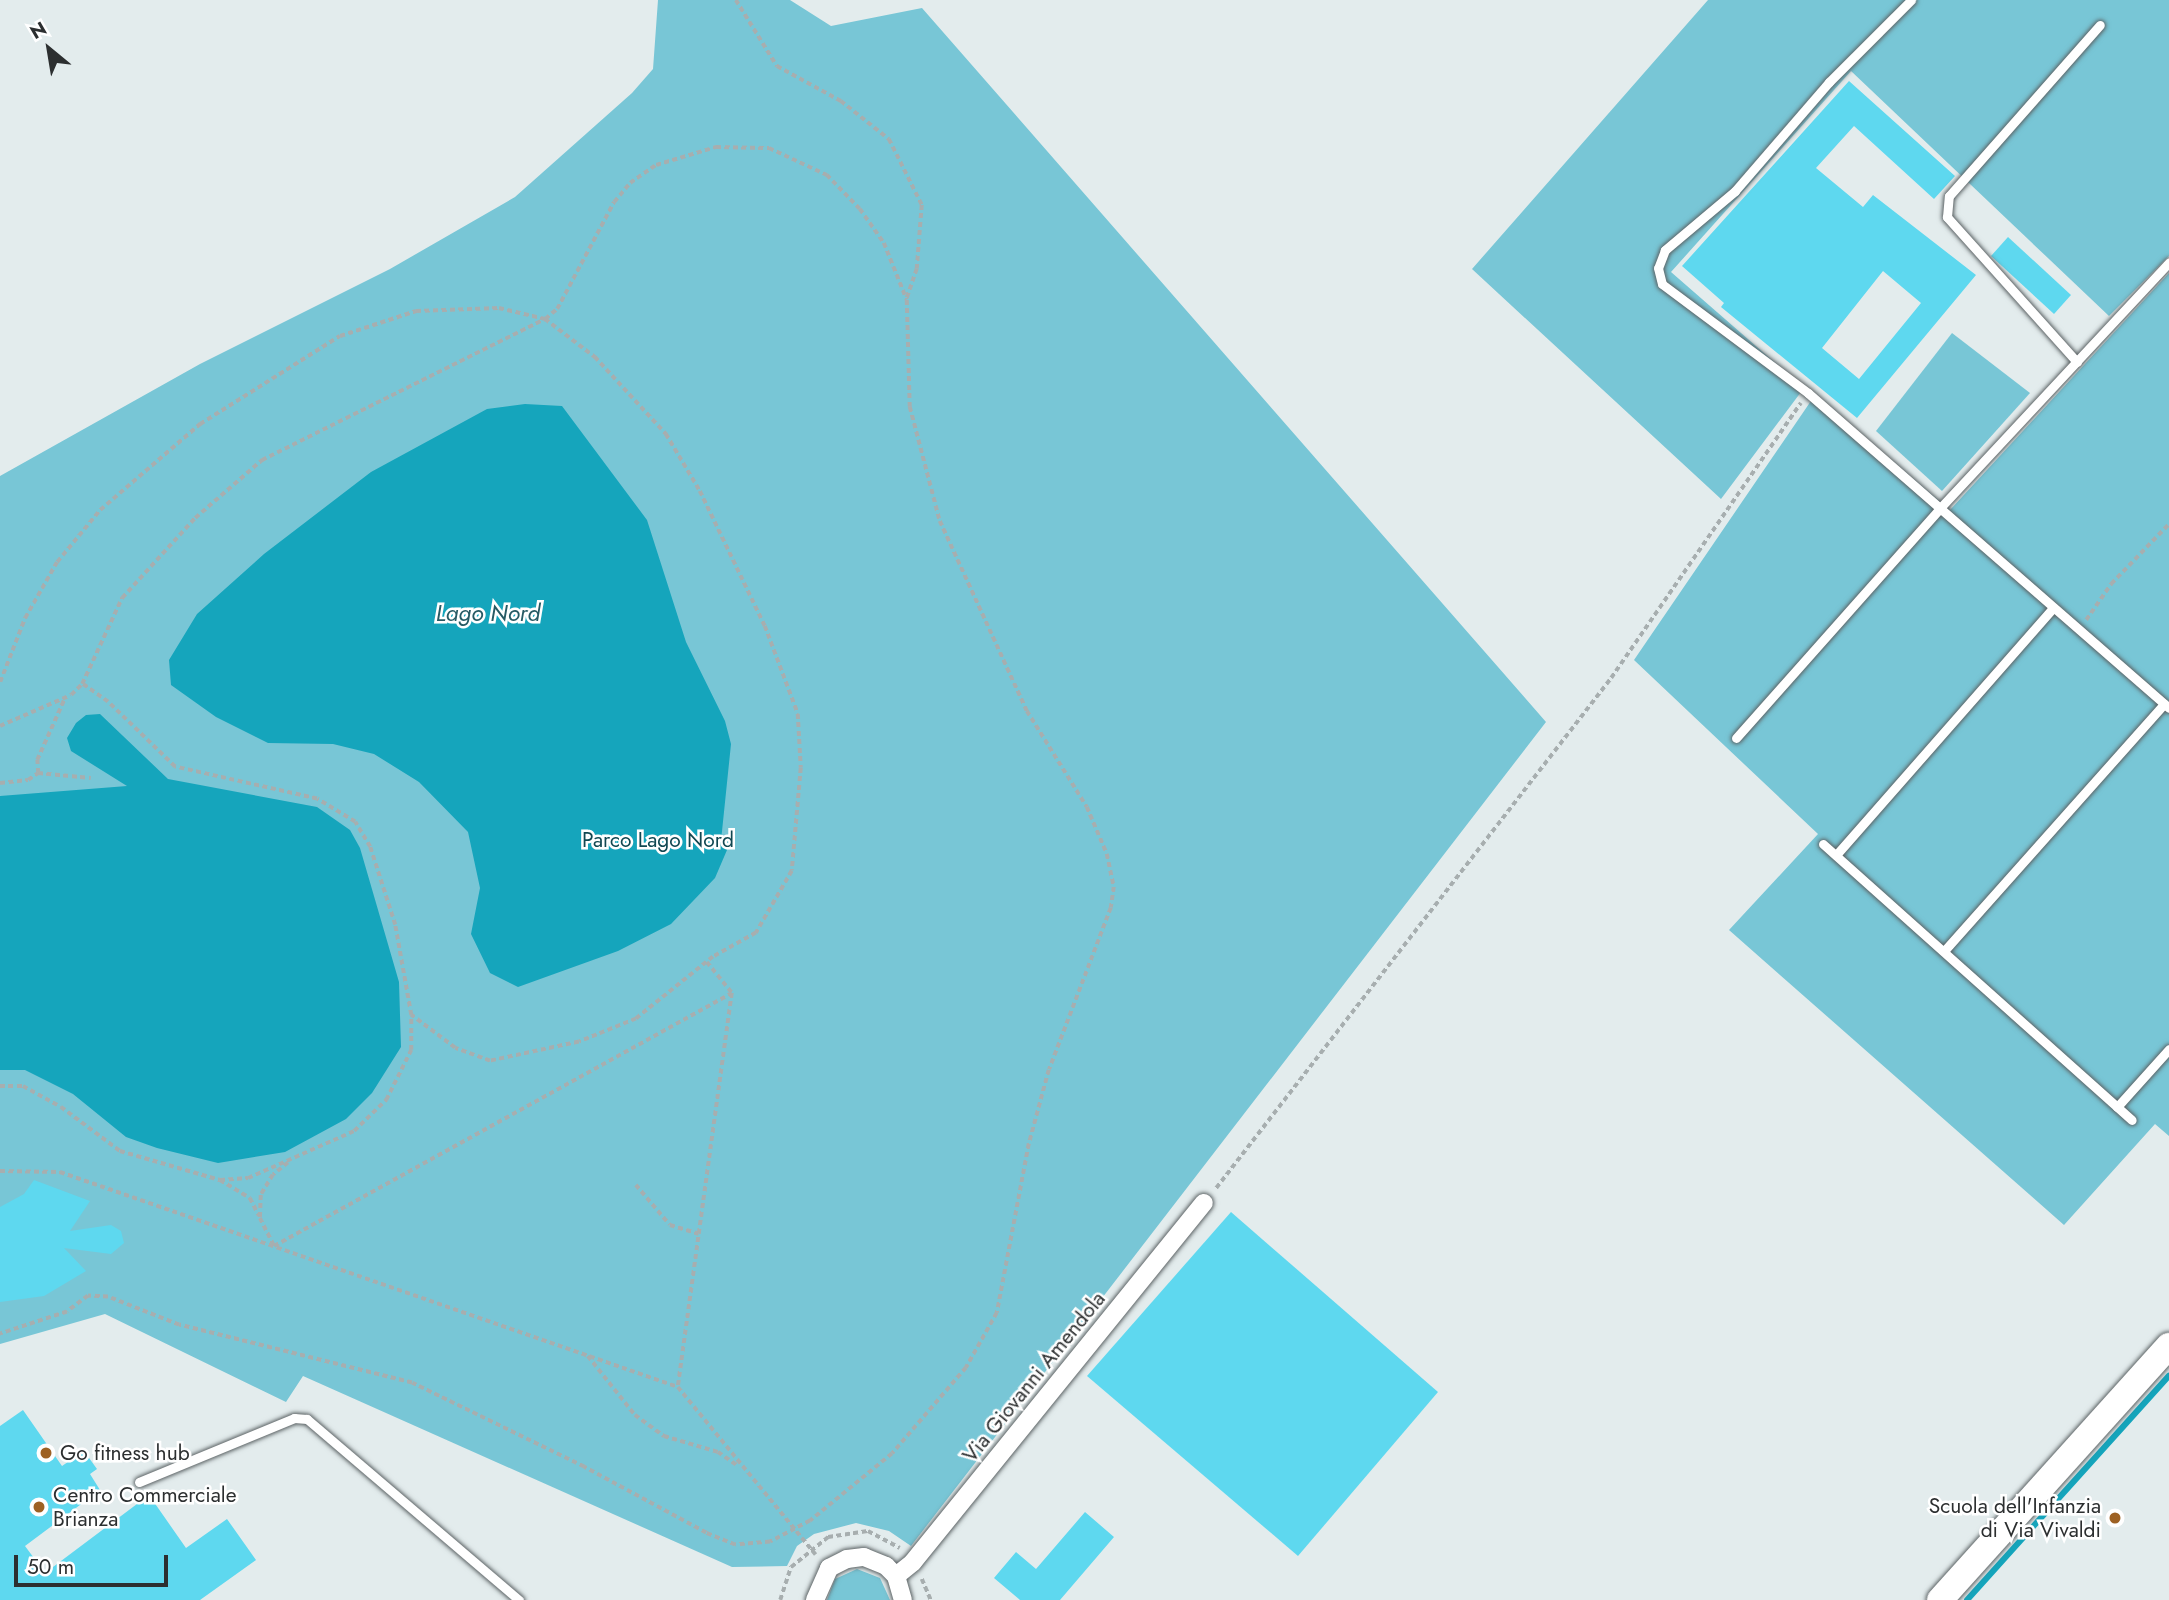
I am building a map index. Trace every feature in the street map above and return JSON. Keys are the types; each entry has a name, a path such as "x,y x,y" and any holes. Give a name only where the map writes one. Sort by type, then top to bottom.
{"main road":[{"path":"1940,1600 2169,1346"}],"street":[{"name":"Via Giovanni Amendola","path":"896,1576 914,1562 1204,1203"},
{"path":"816,1600 829,1568 847,1559 873,1559 896,1576 903,1600"}],"lane":[{"path":"1911,0 1829,82 1735,191 1665,250 1658,268 1662,284 1808,393 2167,706 1944,951"},
{"path":"2077,362 1947,217 1948,196 2100,25"},
{"path":"1736,738 1940,508 2169,262"},
{"path":"1836,855 2053,608"},
{"path":"1823,844 2132,1120"},
{"path":"2118,1107 2169,1049"},
{"path":"139,1482 294,1418 307,1419 519,1600"}],"path":[{"path":"0,1334 67,1312 88,1296 108,1297 179,1325 412,1383 736,1545 754,1546 794,1530 892,1454 966,1368 997,1313 1029,1144 1049,1070 1111,908 1114,887 1107,854 1087,807 1027,711 940,521 910,407 907,300 917,269 922,205 889,139 841,101 777,66 736,0"},
{"path":"0,726 65,699 82,684 122,597 195,518 262,460 545,319 557,309 614,202 630,183 656,165 716,147 769,148 827,175 884,243 907,300"},
{"path":"0,682 25,618 57,562 100,510 200,424 269,377 340,336 416,312 499,307 545,319 595,357 666,434 700,491 765,626 798,714 801,768 792,871 756,933 708,962 636,1018 535,1055 490,1061 456,1048 411,1015"},
{"path":"1204,1203 1611,678 1808,393"},
{"path":"2080,630 2111,584 2169,524"},
{"path":"82,684 108,702 175,768 317,799 355,822 370,847 395,925 411,1015 411,1050 386,1100 354,1131 288,1163 248,1178 220,1180"},
{"path":"38,773 37,760 65,699"},
{"path":"0,783 28,780 38,773 91,778"},
{"path":"678,1387 732,993 708,962"},
{"path":"274,1246 732,993"},
{"path":"0,1086 23,1086 33,1091 120,1151 220,1180 250,1198 274,1246"},
{"path":"260,1218 261,1195 273,1175 288,1163"},
{"path":"0,1171 60,1172 678,1387 742,1469 809,1548 791,1567 780,1600"},
{"path":"636,1185 670,1224 699,1234"},
{"path":"587,1356 635,1415 664,1436 718,1452 742,1469"}],"green space":[{"name":"Parco Lago Nord","path":"658,0 790,0 831,26 922,8 1546,722 911,1546 889,1531 856,1523 814,1534 797,1546 787,1566 732,1567 303,1376 286,1402 105,1314 0,1344 0,476 200,364 390,269 515,197 632,93 653,69"},
{"path":"1708,0 2169,0 2169,256 2109,316 1851,71 1671,272 1804,388 1721,499 1472,269"},
{"path":"2169,273 2169,1136 2155,1124 2064,1225 1729,930 1818,834 1634,660 1815,395 1950,510"},
{"path":"1952,333 2030,393 1942,491 1876,431"},
{"path":"857,1569 880,1578 890,1600 827,1600 835,1579"}],"water":[{"name":"Lago Nord","path":"525,404 562,406 647,520 686,642 725,721 731,744 721,841 727,850 715,878 671,924 618,951 518,987 490,973 471,934 480,888 468,832 419,782 374,754 333,744 268,743 216,717 171,685 169,660 197,614 264,554 371,472 487,409"},
{"path":"100,714 168,779 317,807 350,830 360,848 399,982 401,1047 372,1093 346,1119 285,1152 218,1163 157,1148 126,1137 73,1094 25,1070 0,1070 0,796 127,786 71,751 67,738 76,723 86,715"}],"building":[{"path":"1849,81 1955,176 1934,199 1854,126 1816,168 1863,207 1873,195 1976,275 1857,418 1721,307 1724,303 1682,266","holes":["1883,271 1921,303 1859,379 1822,348"]},
{"path":"2008,237 2071,295 2054,314 1991,256"},
{"path":"34,1180 90,1201 70,1231 111,1225 121,1231 124,1243 111,1254 64,1248 86,1271 44,1296 0,1302 0,1207 24,1194"},
{"path":"1231,1212 1438,1392 1298,1556 1087,1376"},
{"name":"Centro Commerciale Brianza","path":"23,1410 62,1466 84,1451 97,1469 90,1474 100,1490 25,1546 45,1573 149,1495 186,1548 227,1519 256,1560 200,1600 0,1600 0,1426"},
{"path":"1085,1512 1114,1537 1060,1600 1020,1600 994,1578 1016,1552 1036,1569"}],"waterway":[{"path":"1967,1600 2169,1376"}],"place":[{"name":"Go fitness hub","path":"46,1453"},
{"name":"Centro Commerciale Brianza","path":"39,1507"},
{"name":"Scuola dell'Infanzia di Via Vivaldi","path":"2115,1518"}]}
